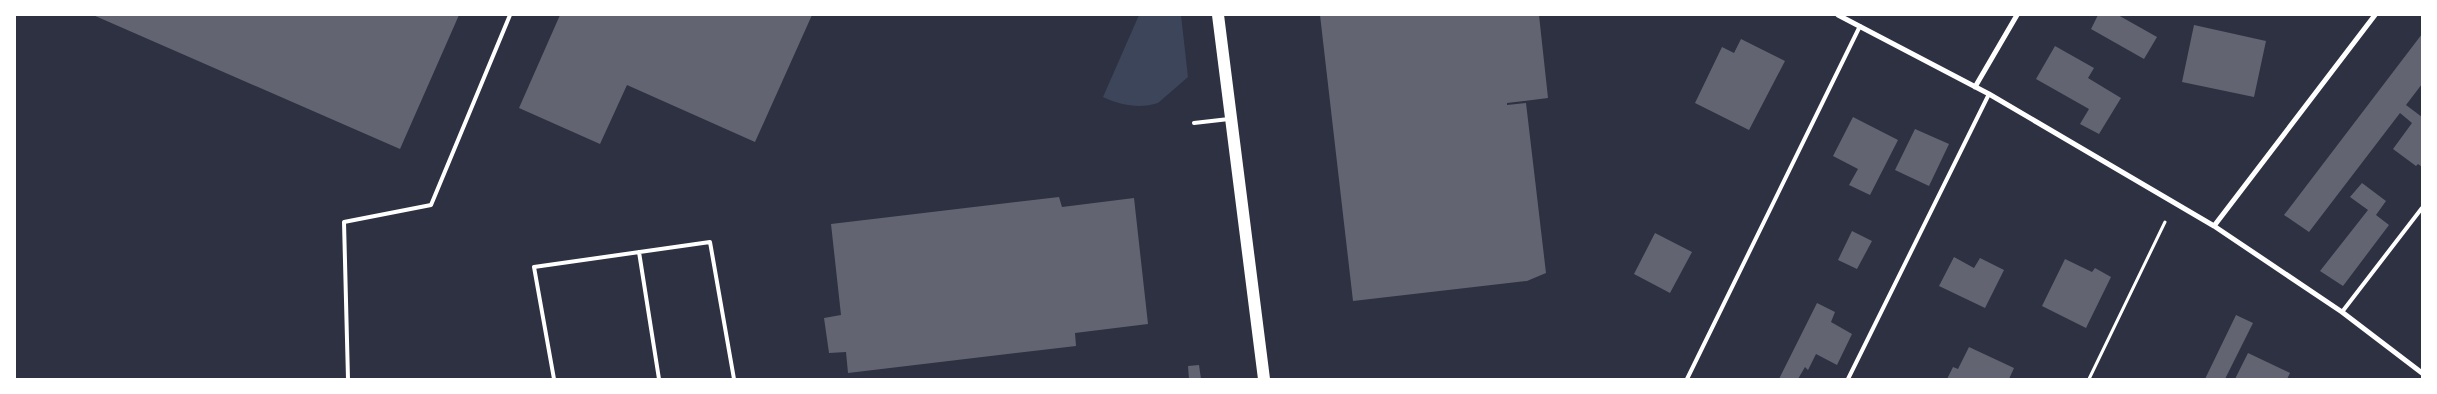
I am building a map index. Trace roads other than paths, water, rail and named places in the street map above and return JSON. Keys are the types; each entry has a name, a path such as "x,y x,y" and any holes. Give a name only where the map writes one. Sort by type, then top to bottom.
{"main road":[{"path":"1218,15 1264,379"}],"street":[{"path":"1838,15 1989,94 2214,226 2342,312 2422,373"},
{"path":"1975,87 2017,15"},
{"path":"2214,226 2375,15"}],"lane":[{"path":"348,379 344,222 431,204 510,15"},
{"path":"1687,379 1860,26"},
{"path":"1848,379 1989,94"},
{"path":"1194,123 1232,118"},
{"path":"2342,312 2422,208"},
{"path":"554,379 534,267 710,242 734,379"},
{"path":"638,252 659,379"}]}
